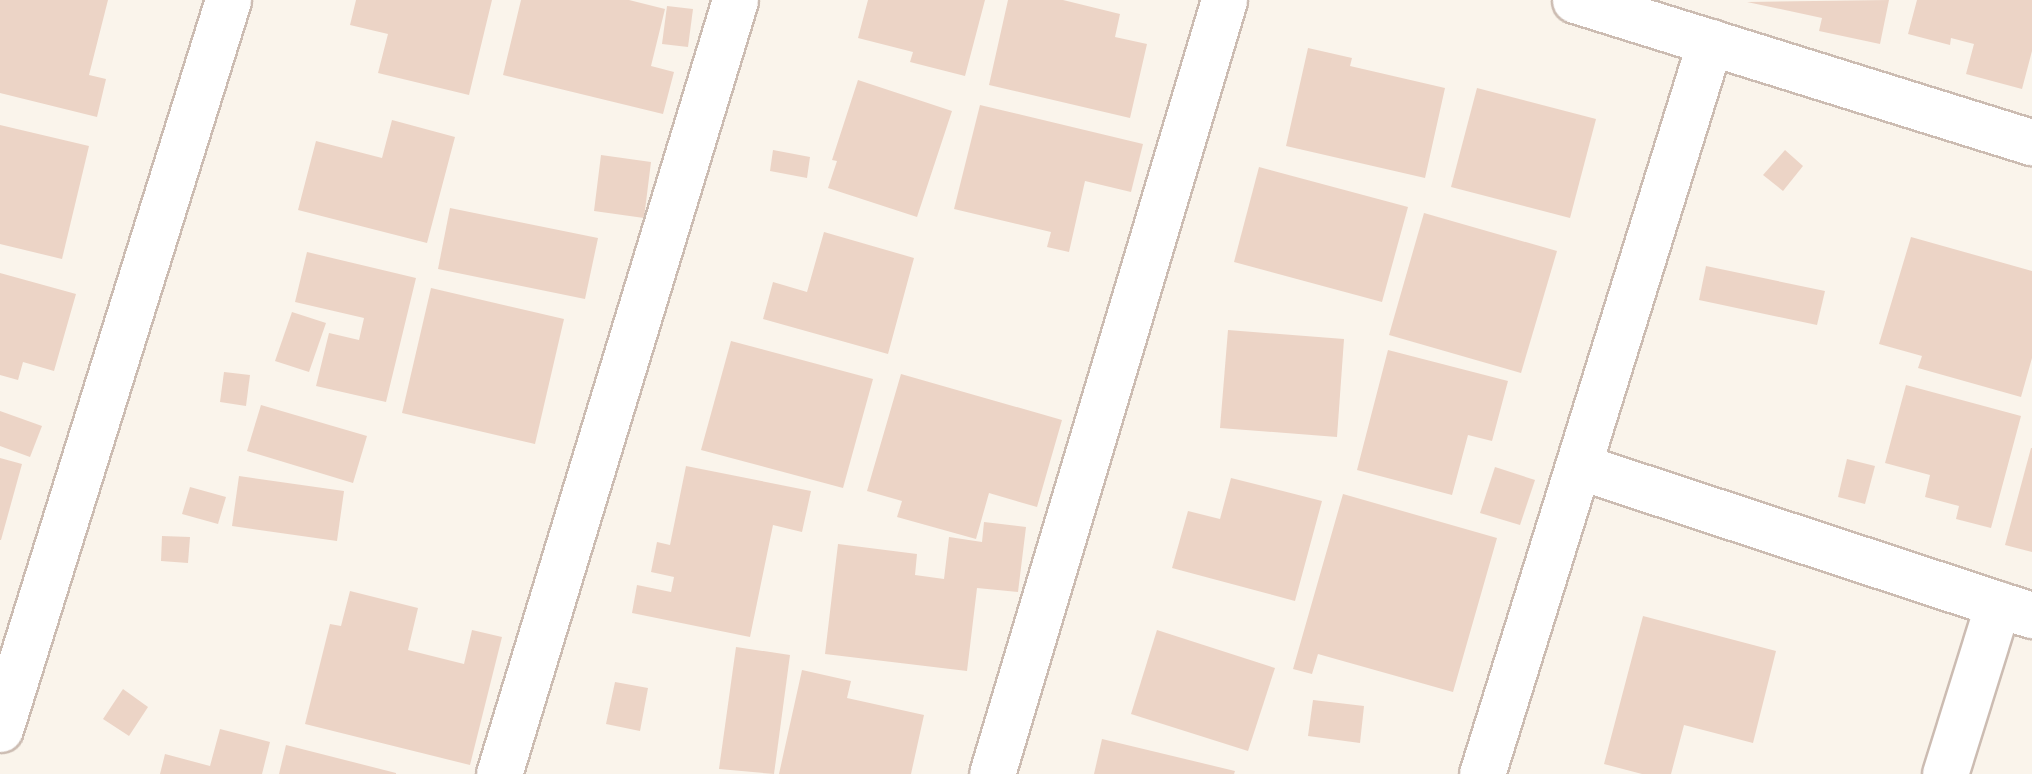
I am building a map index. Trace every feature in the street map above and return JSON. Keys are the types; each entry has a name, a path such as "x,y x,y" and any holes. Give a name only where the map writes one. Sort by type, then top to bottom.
{"street":[{"path":"0,729 228,0"},
{"path":"499,774 735,0"},
{"path":"992,774 1224,0"},
{"path":"1575,0 2032,142"},
{"path":"1482,774 1710,42"},
{"path":"1578,466 2015,610 1945,774"}],"building":[{"path":"0,0 108,0 89,75 106,79 97,117 0,93"},
{"path":"356,0 492,0 469,95 378,73 388,34 350,25"},
{"path":"521,0 629,0 665,9 651,66 674,72 663,114 503,75"},
{"path":"868,0 985,0 965,76 910,62 913,52 858,38"},
{"path":"1008,0 1063,0 1120,14 1115,37 1147,44 1130,118 989,85"},
{"path":"1889,0 1880,44 1819,31 1822,18 1747,2"},
{"path":"1917,0 2032,0 2032,51 2022,89 1966,74 1974,44 1951,38 1950,45 1908,34"},
{"path":"667,6 693,9 688,47 662,44"},
{"path":"1308,48 1352,58 1350,66 1445,88 1425,178 1286,146"},
{"path":"858,80 952,111 917,217 828,188 837,161 832,160"},
{"path":"1477,88 1596,119 1570,218 1451,187"},
{"path":"980,105 1143,144 1131,192 1085,181 1069,252 1047,247 1051,232 954,209"},
{"path":"392,120 455,137 427,243 298,210 316,141 382,158"},
{"path":"0,125 89,146 62,259 0,244"},
{"path":"773,150 810,157 807,178 770,171"},
{"path":"1785,150 1803,166 1783,191 1763,175"},
{"path":"601,155 651,162 644,218 594,211"},
{"path":"1259,167 1408,207 1382,302 1234,262"},
{"path":"450,208 598,238 585,299 438,269"},
{"path":"1424,213 1557,251 1521,373 1389,335"},
{"path":"824,232 914,258 888,354 763,319 773,282 807,292"},
{"path":"1911,237 2032,271 2032,358 2021,397 1918,368 1922,356 1879,344"},
{"path":"307,252 416,278 386,402 316,386 329,333 359,340 364,318 295,302"},
{"path":"1706,266 1825,291 1817,325 1699,300"},
{"path":"0,273 76,294 54,371 23,362 18,380 0,375"},
{"path":"431,288 564,319 535,444 402,413"},
{"path":"292,312 326,323 309,372 275,361"},
{"path":"1228,330 1344,339 1337,437 1220,428"},
{"path":"731,341 873,379 843,488 701,450"},
{"path":"1388,350 1508,381 1492,441 1468,435 1452,495 1357,470"},
{"path":"224,372 250,375 246,406 220,402"},
{"path":"901,374 1062,420 1037,507 989,493 976,539 897,517 902,501 867,491"},
{"path":"1906,385 2021,416 1991,528 1956,519 1959,506 1925,497 1930,475 1885,463"},
{"path":"261,405 367,436 353,483 247,451"},
{"path":"0,411 42,426 30,457 0,446"},
{"path":"2032,448 2032,552 2005,545"},
{"path":"0,458 22,464 1,540 0,540"},
{"path":"1847,459 1875,466 1865,504 1838,497"},
{"path":"686,466 811,491 802,532 773,525 750,637 632,613 637,585 671,592 674,577 651,572 657,542 670,545"},
{"path":"1495,467 1535,480 1520,525 1480,513"},
{"path":"239,476 344,491 337,541 232,526"},
{"path":"1231,478 1322,501 1295,601 1172,568 1188,511 1220,519"},
{"path":"190,487 226,497 218,524 182,514"},
{"path":"1343,494 1497,538 1453,692 1318,654 1312,674 1293,669"},
{"path":"984,522 1026,527 1018,592 977,588 967,671 825,654 838,544 917,554 915,575 944,579 949,537 982,542"},
{"path":"162,536 190,537 188,563 161,561"},
{"path":"350,591 418,608 408,650 464,664 472,630 502,637 470,765 305,724 330,624 341,626"},
{"path":"1643,616 1776,651 1753,743 1684,725 1671,774 1642,774 1604,764"},
{"path":"1157,630 1275,668 1248,751 1131,714"},
{"path":"736,647 790,655 774,774 719,769"},
{"path":"802,670 851,681 847,698 924,715 911,774 779,774"},
{"path":"615,682 648,688 640,731 606,724"},
{"path":"123,689 148,707 129,736 103,719"},
{"path":"1313,700 1364,706 1360,743 1308,736"},
{"path":"220,729 270,742 262,774 160,774 165,754 210,766"},
{"path":"1102,739 1235,771 1094,774"},
{"path":"286,745 396,773 396,774 279,774"}]}
